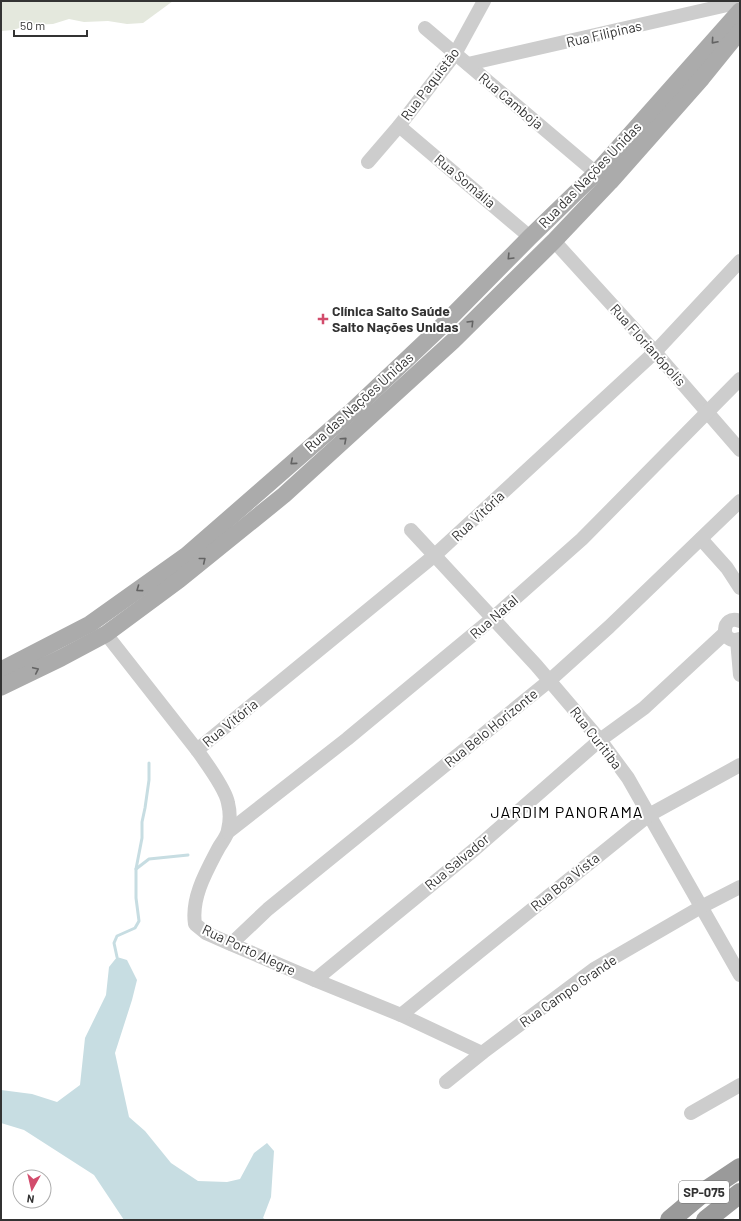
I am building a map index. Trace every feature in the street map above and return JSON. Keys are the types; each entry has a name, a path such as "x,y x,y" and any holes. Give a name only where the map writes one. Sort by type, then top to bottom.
{"highway":[{"name":"SP-075","path":"670,1220 701,1194 740,1168"},
{"name":"SP-075","path":"706,1220 740,1193"}],"main road":[{"name":"Rua das Nações Unidas","path":"1,670 90,624 187,555 352,410 442,326 596,173 740,12"},
{"name":"Rua das Nações Unidas","path":"1,686 61,658 106,634 178,580 284,496 453,341 554,241 610,182 702,78 740,31"},
{"path":"442,326 451,334 453,341"},
{"path":"178,580 169,582 166,581 165,578 167,574 187,555"}],"street":[{"name":"Rua Paquistão","path":"368,162 399,126 455,54 484,1"},
{"name":"Rua Filipinas","path":"468,64 740,2"},
{"name":"Rua Camboja","path":"425,28 596,173"},
{"name":"Rua Somália","path":"399,126 530,237"},
{"name":"Rua Florianópolis","path":"554,241 740,450"},
{"name":"Rua Vitória","path":"197,750 435,555 654,352 740,261"},
{"name":"Rua Natal","path":"228,832 347,738 493,618 582,539 740,379"},
{"name":"Rua Belo Horizonte","path":"231,944 268,909 549,681 740,501"},
{"name":"Rua Curitiba","path":"411,530 493,618 600,740 628,778 740,975"},
{"path":"701,539 727,568 740,588"},
{"name":"Rua Salvador","path":"315,980 475,849 600,740 644,708 734,637 725,627 727,622 732,619 740,620"},
{"name":"Rua Porto Alegre","path":"106,634 209,766 228,801 228,832 205,877 196,899 194,913 195,924 200,929 231,944 401,1015 482,1054"},
{"path":"734,637 740,675"},
{"name":"Rua Boa Vista","path":"401,1015 649,815 740,765"},
{"name":"Rua Campo Grande","path":"446,1082 594,969 701,907 740,887"},
{"path":"691,1113 740,1085"}],"shaded area":[{"path":"1,1 173,1 143,23 127,24 108,21 84,22 69,19 53,24 29,25 13,30 1,31"}],"water":[{"path":"117,957 127,960 137,980 115,1053 129,1117 145,1131 171,1163 198,1181 227,1182 240,1179 254,1153 267,1143 274,1151 271,1197 263,1218 266,1220 124,1220 94,1175 24,1130 1,1123 1,1090 32,1094 57,1102 80,1085 85,1038 106,995 109,967"}],"waterway":[{"path":"117,957 114,943 117,936 135,928 139,921 136,898 136,869 142,838 142,822 149,780 149,763"},
{"path":"136,869 149,859 188,855"}],"place":[{"name":"Clínica Salto Saúde Salto Nações Unidas","path":"323,319"}],"district":[{"name":"JARDIM PANORAMA","path":"567,812"}]}
